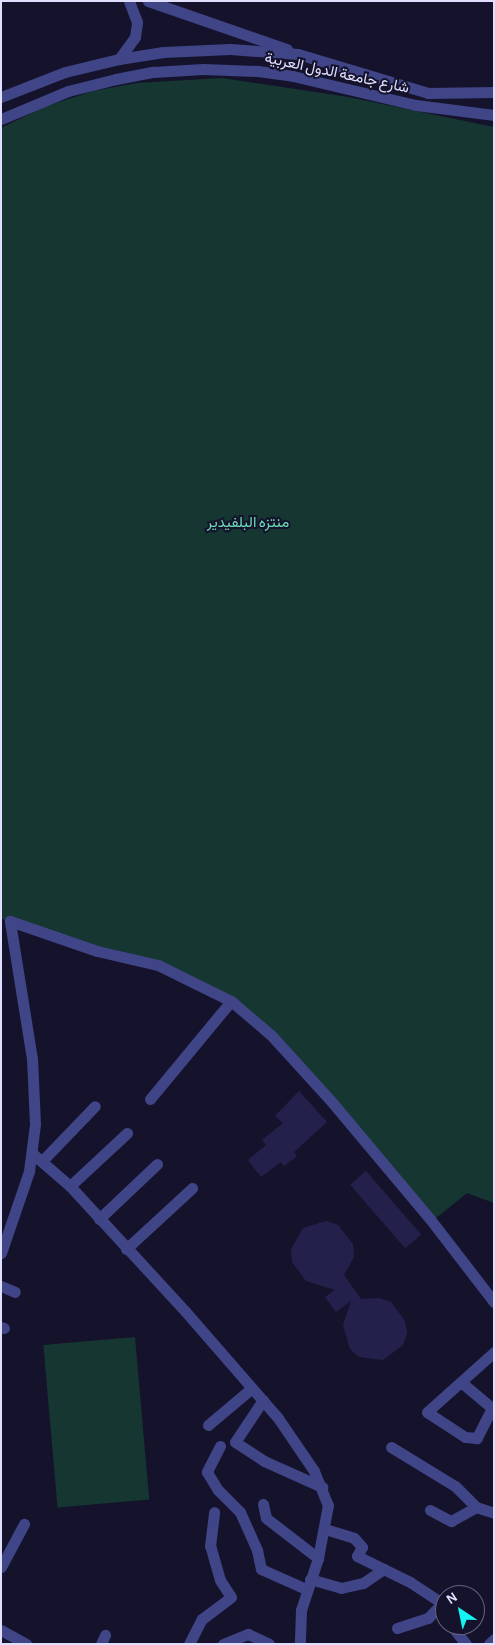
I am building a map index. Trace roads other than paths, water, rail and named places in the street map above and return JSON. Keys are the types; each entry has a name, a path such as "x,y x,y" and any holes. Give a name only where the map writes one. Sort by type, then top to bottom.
{"street":[{"path":"119,59 135,37 137,22 129,1"},
{"path":"148,1 298,54"},
{"name":"شارع جامعة الدول العربية","path":"1,97 65,72 119,59 163,52 230,49 298,54 428,93 494,92"},
{"name":"شارع جامعة الدول العربية","path":"1,119 68,92 116,79 153,72 203,69 258,71 293,76 416,105 494,115"},
{"path":"1,1253 33,1154 35,1106 32,1059 6,919 98,951 158,965 231,1001 271,1035 330,1102 430,1219 494,1302"},
{"path":"150,1099 231,1001"},
{"path":"42,1161 95,1106"},
{"path":"70,1186 127,1133"},
{"path":"33,1154 70,1186 263,1400 302,1452 322,1486 328,1505 325,1529 318,1558 301,1610 300,1644"},
{"path":"99,1219 157,1164"},
{"path":"126,1249 192,1188"},
{"path":"484,1289 494,1282"},
{"path":"1,1286 15,1292"},
{"path":"462,1382 492,1408 477,1438 465,1437 427,1412 494,1352"},
{"path":"208,1425 252,1388"},
{"path":"263,1400 235,1442 264,1461 322,1486"},
{"path":"220,1446 208,1472 218,1490 240,1512 257,1550 262,1569 308,1584 341,1588 363,1583 384,1569"},
{"path":"391,1448 455,1486 476,1506 494,1513"},
{"path":"263,1504 266,1518 318,1558"},
{"path":"430,1510 450,1521 476,1506"},
{"path":"190,1644 202,1619 231,1597 220,1580 210,1546 214,1512"},
{"path":"1,1567 24,1524"},
{"path":"325,1529 354,1538 362,1547 357,1556 384,1569 435,1599"},
{"path":"397,1628 428,1618 435,1611"},
{"path":"1,1630 26,1644"},
{"path":"223,1644 248,1634 269,1644"},
{"path":"489,1644 494,1640"}],"park label":[{"name":"منتزه البلفيدير","path":"248,523"}]}
